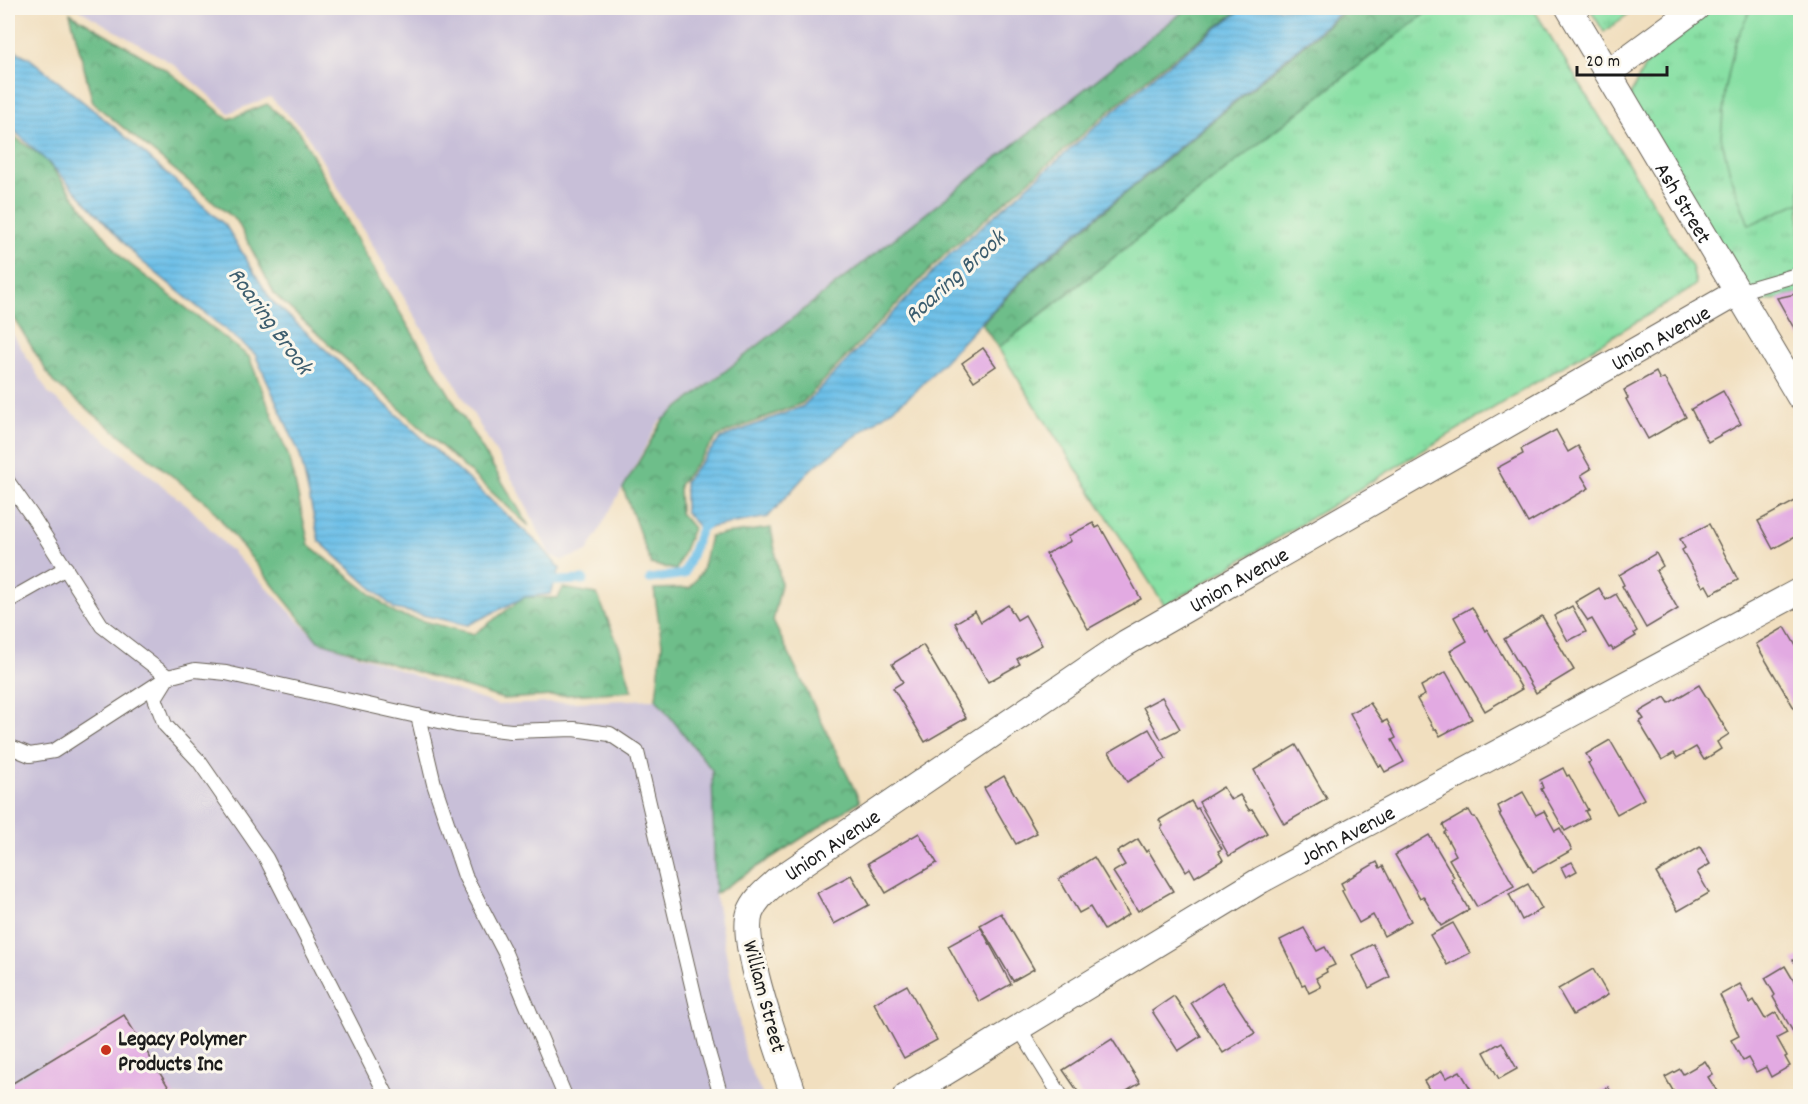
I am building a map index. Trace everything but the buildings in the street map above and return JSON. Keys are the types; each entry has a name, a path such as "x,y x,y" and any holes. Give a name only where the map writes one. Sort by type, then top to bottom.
{"street":[{"name":"Ash Street","path":"1569,8 1800,397"},
{"path":"1609,72 1696,8"},
{"name":"Union Avenue","path":"759,897 777,881 1126,643 1738,292"},
{"name":"John Avenue","path":"906,1096 1261,880 1800,591"},
{"name":"William Street","path":"759,897 750,913 749,941 755,973 794,1096"}],"lane":[{"path":"1738,292 1800,274"},
{"path":"8,482 102,626 168,677"},
{"path":"8,601 66,568"},
{"path":"8,746 30,755 54,751 168,677 195,670 226,674 457,724 511,731 574,729 610,734 637,753 706,1045 721,1096"},
{"path":"168,677 155,698 165,725 199,761 266,858 387,1096"},
{"path":"418,716 434,784 465,876 506,953 565,1096"},
{"path":"1019,1028 1061,1096"}],"shaded area":[{"path":"76,8 1188,8 659,422 587,552 562,560 550,555 519,491 304,130 270,97 229,113 173,64"},
{"path":"8,326 49,394 191,509 318,641 497,705 656,699 712,770 715,894 746,1059 763,1096 8,1096"}],"green space":[{"path":"1188,8 1242,8 1157,70 946,253 802,403 718,436 679,485 680,513 693,528 676,570 651,564 623,488 663,420"},
{"path":"1349,8 1432,8 998,348 982,324 1030,273"},
{"path":"1432,8 1533,8 1692,267 1696,284 1165,606 998,348"},
{"path":"1589,8 1636,8 1604,32"},
{"path":"1713,8 1800,8 1800,293 1757,304 1629,98 1644,67"},
{"path":"1751,8 1800,8 1800,202 1749,225 1732,181 1721,137 1725,91 1735,43"},
{"path":"70,13 168,71 229,119 267,104 300,132 367,258 529,526 275,295 237,221 93,103"},
{"path":"8,132 45,159 122,258 249,357 290,460 309,545 396,614 474,634 525,597 558,598 563,588 597,594 620,649 632,691 503,699 318,641 209,505 53,382 8,308"},
{"path":"771,528 781,584 773,621 860,801 715,894 712,770 656,699 662,644 654,589 690,588 702,571 710,536"}],"water":[{"path":"1244,8 1346,8 1029,272 914,393 811,469 768,517 701,529 685,512 685,481 721,438 803,406 949,255 1158,72"},
{"path":"8,47 29,58 119,131 226,226 271,300 541,546 560,569 550,594 525,597 468,625 395,609 319,541 300,455 255,354 139,259 54,168 8,125"}],"waterway":[{"name":"Roaring Brook","path":"650,579 684,574 701,529 709,522"},
{"name":"Roaring Brook","path":"545,577 556,581 584,580"}],"place":[{"name":"Legacy Polymer Products Inc","path":"106,1050"}]}
